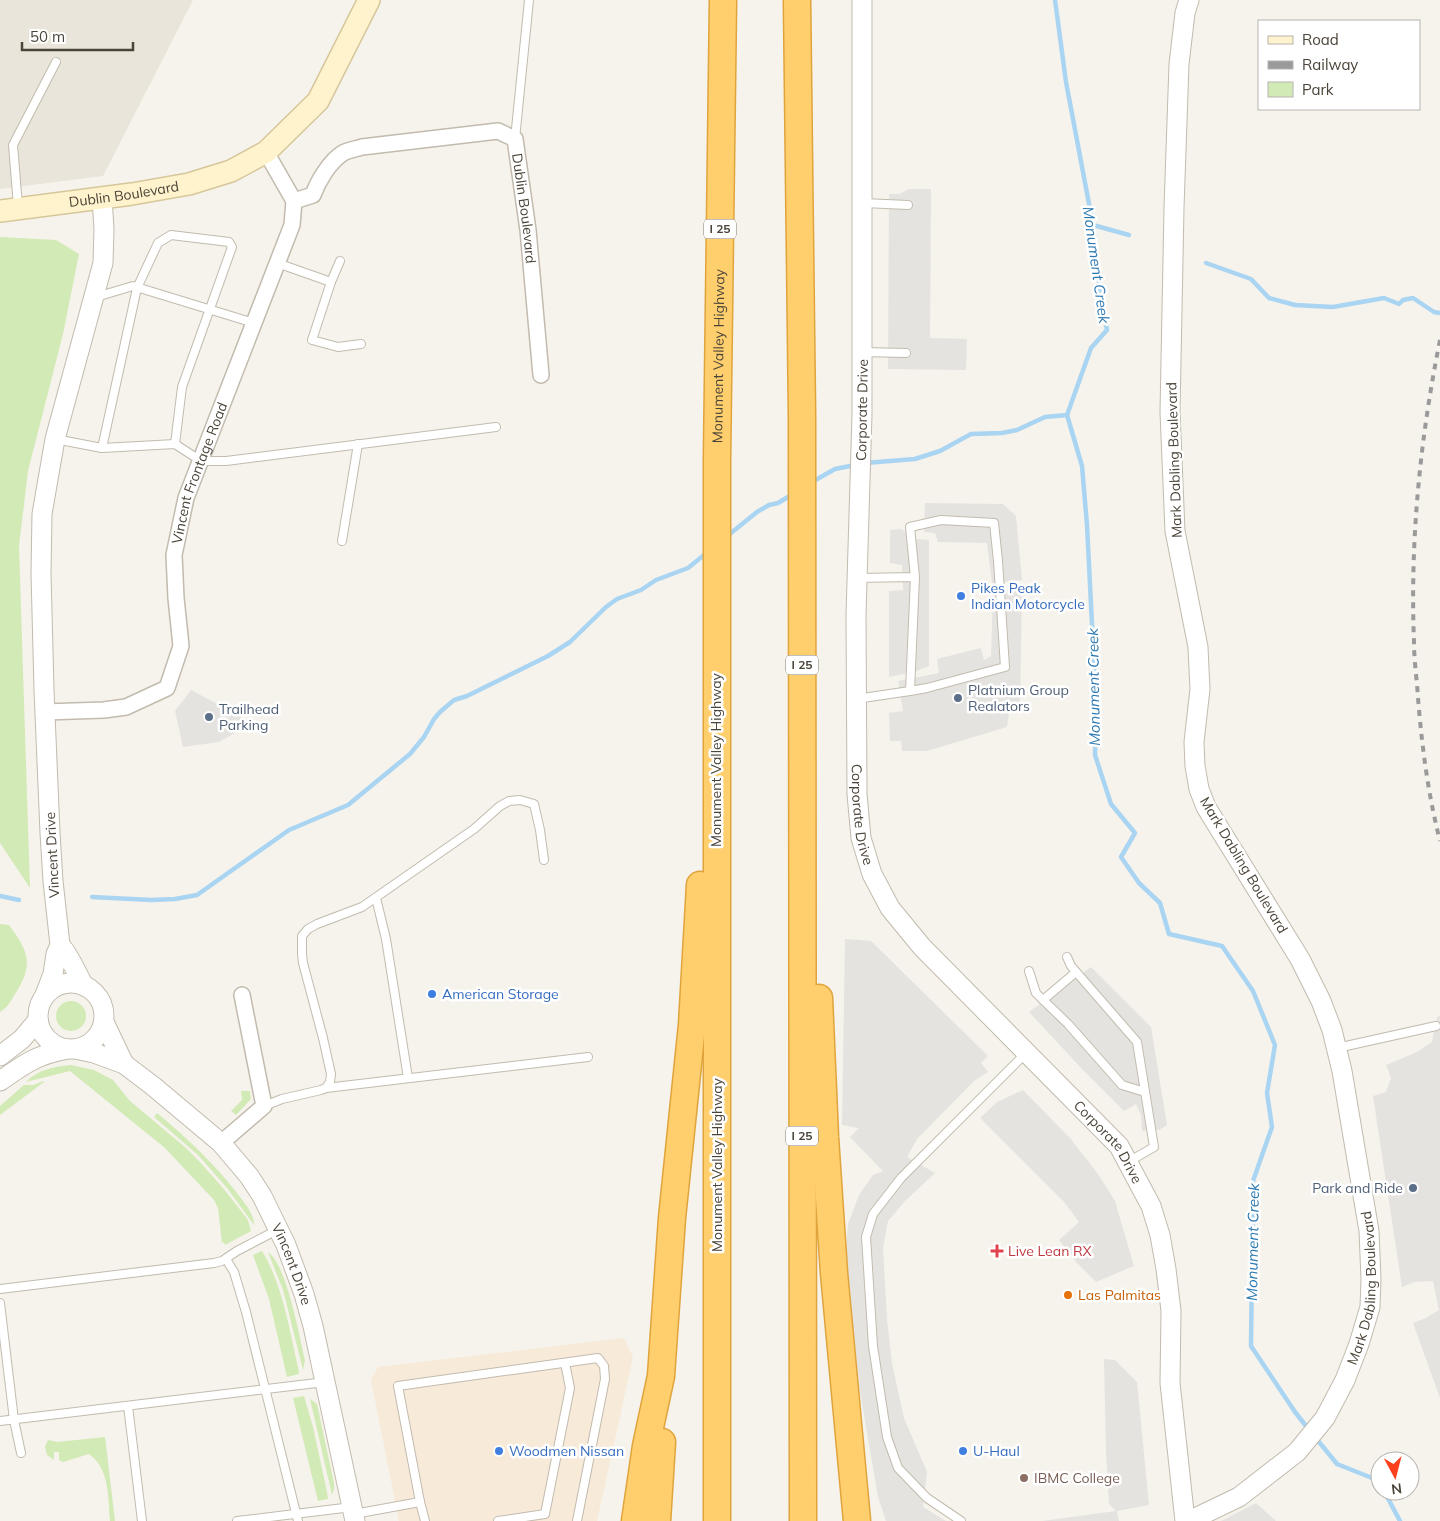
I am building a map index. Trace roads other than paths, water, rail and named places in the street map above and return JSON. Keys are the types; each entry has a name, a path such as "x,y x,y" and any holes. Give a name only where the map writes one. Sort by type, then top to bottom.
{"highway":[{"name":"Monument Valley Highway","path":"718,1521 716,631 722,0"},
{"name":"I 25","path":"797,0 802,416 803,1521"},
{"path":"802,750 815,898 825,1137 834,1273 857,1521"},
{"path":"635,1521 646,1446 661,1376 672,1218 692,1025 700,889 716,765"},
{"path":"657,1521 665,1400 661,1376"}],"main road":[{"name":"Dublin Boulevard","path":"9,210 189,184 231,171 266,152 318,101 369,0"}],"street":[{"name":"Corporate Drive","path":"862,0 862,414 857,578 856,699 857,794 861,838 872,874 890,908 922,947 1119,1146 1151,1206 1160,1235 1166,1269 1170,1311 1170,1382 1185,1521"},
{"name":"Mark Dabling Boulevard","path":"1189,0 1179,64 1170,412 1175,531 1198,647 1200,689 1194,742 1195,766 1199,789 1206,807 1300,959 1321,1000 1332,1030 1342,1071 1369,1231 1371,1279 1370,1307 1359,1344 1345,1380 1324,1418 1297,1452 1239,1497 1189,1521"},
{"name":"Dublin Boulevard","path":"294,201 313,195 317,184 329,167 342,154 362,147 498,131 515,139 528,230 541,375"},
{"path":"266,152 294,201"},
{"name":"Vincent Drive","path":"45,995 53,974 56,954 60,944 53,881 45,712 41,573 42,514 54,439 103,263 104,229 102,198"},
{"name":"Vincent Frontage Road","path":"45,712 104,710 126,707 167,688 182,646 176,598 174,555 186,498 278,263 292,224 294,201"},
{"name":"Vincent Drive","path":"60,944 68,953 73,967 84,986"},
{"path":"0,1081 33,1059 52,1052 72,1049 83,1047 97,1037 104,1022 102,1004 92,990 84,986 68,983 59,985 45,995 38,1011 38,1020 43,1034 48,1040 60,1048 72,1049"},
{"path":"221,1143 264,1106 242,996"},
{"path":"0,1056 22,1039 38,1020"},
{"name":"Vincent Drive","path":"104,1022 124,1064"},
{"name":"Vincent Drive","path":"72,1049 94,1053 124,1064 164,1094 221,1143 249,1176 262,1196 279,1229 304,1294 313,1326 354,1514"}],"lane":[{"path":"515,139 529,0"},
{"path":"9,210 13,145 56,62"},
{"path":"862,203 908,204"},
{"path":"102,448 137,288 158,243 171,235 228,242 232,247 182,387 175,444"},
{"path":"340,261 312,340 338,347 362,344"},
{"path":"278,263 331,282"},
{"path":"93,298 133,286 254,324"},
{"path":"862,352 906,353"},
{"path":"54,439 102,448 175,444 201,461 226,461 496,427"},
{"path":"342,541 358,444"},
{"path":"856,699 910,691 1005,667 994,523 942,520 910,527 915,577 910,691"},
{"path":"857,578 915,577"},
{"path":"326,1088 330,1082 331,1074 303,963 302,936 308,929 362,907 474,829 500,806 509,801 520,800 534,804 544,860"},
{"path":"376,898 386,939 408,1078"},
{"path":"1067,958 1071,966 1137,1042 1154,1147 1128,1162"},
{"path":"1030,971 1036,993 1068,1024 1122,1085 1145,1092"},
{"path":"1043,1000 1076,972"},
{"path":"1336,1048 1436,1026"},
{"path":"961,1521 927,1498 898,1468 887,1437 873,1346 866,1238 873,1214 901,1178 1027,1052"},
{"path":"264,1106 282,1099 326,1088 588,1057"},
{"path":"0,1289 214,1263 226,1259 237,1251 279,1229"},
{"path":"226,1259 232,1269 241,1295 297,1517"},
{"path":"0,1303 14,1420 21,1453"},
{"path":"425,1521 398,1386 598,1358 604,1366 606,1379 577,1521"},
{"path":"498,1521 545,1514 570,1388 565,1363"},
{"path":"0,1421 325,1382"},
{"path":"128,1406 142,1521"},
{"path":"237,1521 354,1514 420,1502"}],"waterway":[{"name":"Monument Creek","path":"1055,0 1066,82 1093,225 1100,289 1107,330 1091,348 1067,415 1082,466 1087,525 1096,703 1095,755 1111,804 1135,833 1121,857 1139,883 1160,903 1169,934 1222,946 1253,991 1275,1045 1267,1093 1272,1127 1253,1181 1251,1346 1310,1431"},
{"path":"1093,225 1129,235"},
{"path":"1206,263 1251,279 1269,298 1295,305 1333,307 1384,298 1399,304 1403,300 1413,298 1434,312 1440,313"},
{"path":"865,463 915,459 940,451 971,434 1002,433 1017,430 1045,417 1067,415"},
{"path":"812,482 835,469 855,465"},
{"path":"726,537 757,512 793,494"},
{"path":"92,897 151,900 175,899 197,895 289,830 348,805 410,754 424,737 434,719 454,700 467,696 548,656 570,642 606,607 617,599 641,590 656,580 688,568 709,551"},
{"path":"0,896 19,900"},
{"name":"Monument Creek","path":"1315,1437 1337,1464 1370,1477"},
{"name":"Monument Creek","path":"1389,1501 1400,1521"}],"railway":[{"path":"1440,340 1427,415 1418,490 1413,604 1414,656 1421,734 1429,788 1440,841"}],"place":[{"name":"Pikes Peak Indian Motorcycle","path":"961,596"},
{"name":"Platnium Group Realators","path":"958,698"},
{"name":"Trailhead Parking","path":"209,717"},
{"name":"American Storage","path":"432,994"},
{"name":"Park and Ride","path":"1413,1188"},
{"name":"Live Lean RX","path":"997,1251"},
{"name":"Las Palmitas","path":"1068,1295"},
{"name":"Woodmen Nissan","path":"499,1451"},
{"name":"U-Haul","path":"963,1451"},
{"name":"IBMC College","path":"1024,1478"}]}
